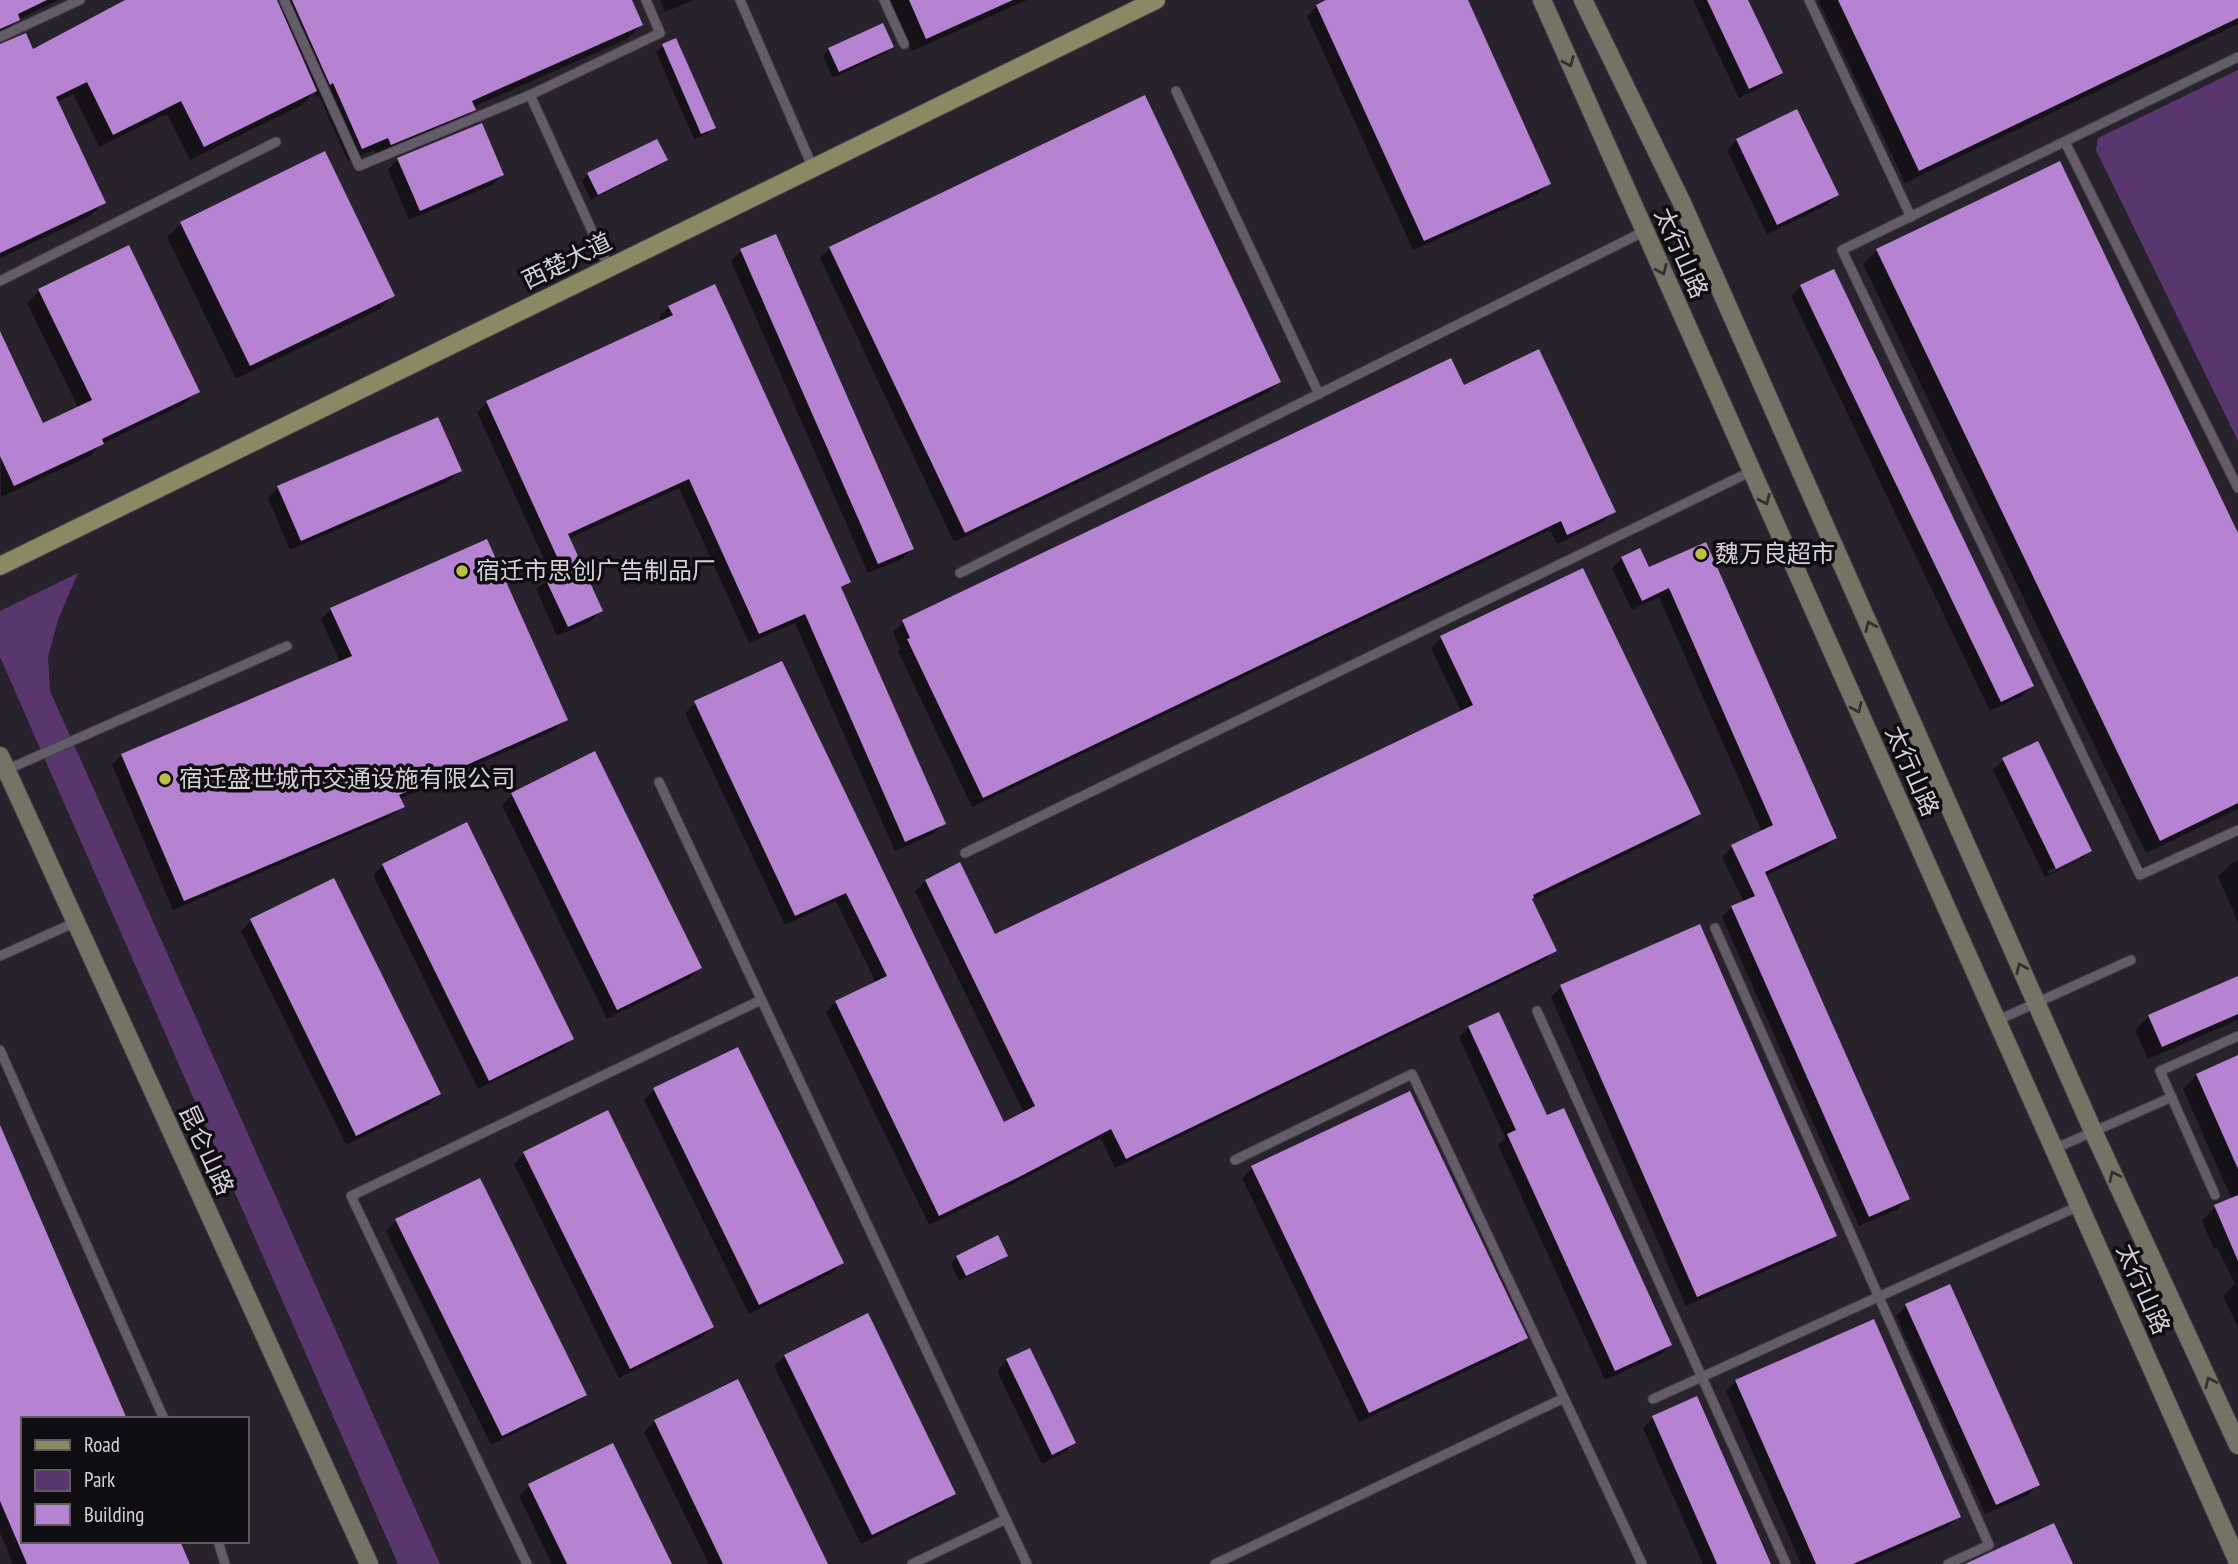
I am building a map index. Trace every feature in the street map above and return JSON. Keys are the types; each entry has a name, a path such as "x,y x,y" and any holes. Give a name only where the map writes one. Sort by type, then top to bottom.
{"main road":[{"name":"西楚大道","path":"0,566 1156,0"}],"street":[{"name":"太行山路","path":"1542,0 2238,1562"},
{"name":"太行山路","path":"1583,0 1682,203 2093,1131 2238,1445"},
{"name":"昆仑山路","path":"3,763 369,1564"}],"lane":[{"path":"0,37 80,0"},
{"path":"284,0 359,166 530,95 660,33 646,0"},
{"path":"740,0 813,168"},
{"path":"884,0 904,44"},
{"path":"1809,0 1911,217"},
{"path":"2238,57 1842,250 2140,874 2238,830"},
{"path":"1176,91 1319,394"},
{"path":"530,95 609,268"},
{"path":"0,281 276,142"},
{"path":"2065,142 2238,488"},
{"path":"960,573 1645,231"},
{"path":"965,853 1752,471"},
{"path":"3,763 287,646"},
{"path":"659,782 1027,1564"},
{"path":"0,956 76,922"},
{"path":"1715,928 1989,1545 1948,1564"},
{"path":"1996,1021 2131,960"},
{"path":"527,1564 351,1196 761,1000"},
{"path":"1537,1011 1787,1564"},
{"path":"2215,1195 2160,1071 2238,1036"},
{"path":"0,1050 163,1417"},
{"path":"1235,1160 1412,1074 1642,1564"},
{"path":"2054,1149 2172,1097"},
{"path":"1653,1399 2079,1206"},
{"path":"1215,1564 1564,1398"},
{"path":"912,1564 1006,1518"},
{"path":"219,1543 225,1564"}],"green space":[{"path":"2238,70 2238,441 2096,150 2098,138"},
{"path":"78,573 58,620 48,657 50,691 440,1564 398,1564 0,657 0,611"}],"building":[{"path":"0,0 47,0 18,14 20,20 0,29"},
{"path":"125,0 277,0 317,91 204,147 181,101 113,135 87,82 56,97 106,203 0,253 0,44 26,33 33,49"},
{"path":"292,0 632,0 643,25 472,101 476,110 391,145 388,138 362,149"},
{"path":"909,0 1013,0 926,39"},
{"path":"1326,0 1468,0 1551,184 1424,241 1316,5"},
{"path":"1707,0 1748,0 1783,73 1749,89"},
{"path":"1838,0 2238,0 2238,18 1919,171"},
{"path":"883,23 894,47 839,72 828,48"},
{"path":"676,38 716,128 701,134 662,44"},
{"path":"1145,95 1281,382 965,533 829,247"},
{"path":"1797,109 1839,195 1777,225 1736,139"},
{"path":"482,123 504,175 420,211 397,158"},
{"path":"657,139 668,160 598,195 587,173"},
{"path":"325,151 395,296 250,366 180,222"},
{"path":"2060,161 2238,533 2238,803 2160,841 1876,249"},
{"path":"776,234 914,549 878,564 740,249"},
{"path":"129,245 200,392 102,439 104,444 14,486 0,456 0,331 43,423 92,400 38,289"},
{"path":"1834,269 2034,686 2001,702 1800,285"},
{"path":"715,284 851,582 841,587 946,824 905,842 805,614 759,634 689,479 568,534 603,611 568,627 545,578 563,570 486,401 673,315 668,306"},
{"path":"1539,349 1616,512 1567,535 1561,521 983,798 907,639 910,638 902,620 1451,358 1464,385"},
{"path":"438,417 462,471 301,541 277,486"},
{"path":"487,539 568,720 399,795 405,807 184,901 121,754 352,656 330,608"},
{"path":"1706,542 1837,838 1765,872 1910,1199 1869,1217 1731,906 1755,896 1731,845 1773,825 1669,588 1642,601 1621,557 1640,548 1649,567"},
{"path":"1583,568 1701,814 1533,895 1532,899 1557,951 1126,1159 1111,1129 939,1216 835,1001 887,976 846,893 795,916 694,701 782,661 1004,1122 1035,1106 925,880 960,862 995,934 1473,705 1440,636"},
{"path":"2038,741 2092,851 2056,869 2002,758"},
{"path":"595,751 702,968 617,1010 511,793"},
{"path":"467,822 574,1039 489,1081 382,864"},
{"path":"334,878 441,1094 356,1136 250,919"},
{"path":"1700,924 1837,1236 1697,1297 1560,985"},
{"path":"2238,976 2238,1014 2162,1047 2148,1015"},
{"path":"1499,1012 1547,1115 1564,1108 1672,1345 1615,1371 1507,1134 1516,1130 1468,1026"},
{"path":"738,1047 844,1263 759,1305 653,1088"},
{"path":"2238,1055 2238,1169 2196,1074"},
{"path":"1410,1091 1528,1338 1369,1413 1251,1166"},
{"path":"608,1110 714,1327 630,1369 523,1152"},
{"path":"0,1125 126,1417 21,1417 21,1543 181,1543 190,1564 27,1564 0,1501"},
{"path":"480,1178 587,1395 502,1436 395,1219"},
{"path":"2238,1195 2238,1261 2214,1205"},
{"path":"998,1235 1008,1256 966,1276 956,1256"},
{"path":"1950,1284 2040,1485 1996,1505 1905,1304"},
{"path":"868,1313 956,1494 872,1535 784,1355"},
{"path":"1874,1319 1961,1517 1853,1564 1816,1564 1735,1380"},
{"path":"1030,1348 1076,1443 1052,1455 1006,1359"},
{"path":"738,1379 828,1564 723,1564 654,1420"},
{"path":"1697,1396 1771,1564 1717,1564 1652,1416"},
{"path":"613,1443 672,1564 567,1564 528,1484"},
{"path":"2054,1523 2073,1564 1965,1564 1993,1551"}],"place":[{"name":"魏万良超市","path":"1701,554"},
{"name":"宿迁市思创广告制品厂","path":"462,571"},
{"name":"宿迁盛世城市交通设施有限公司","path":"165,779"}]}
